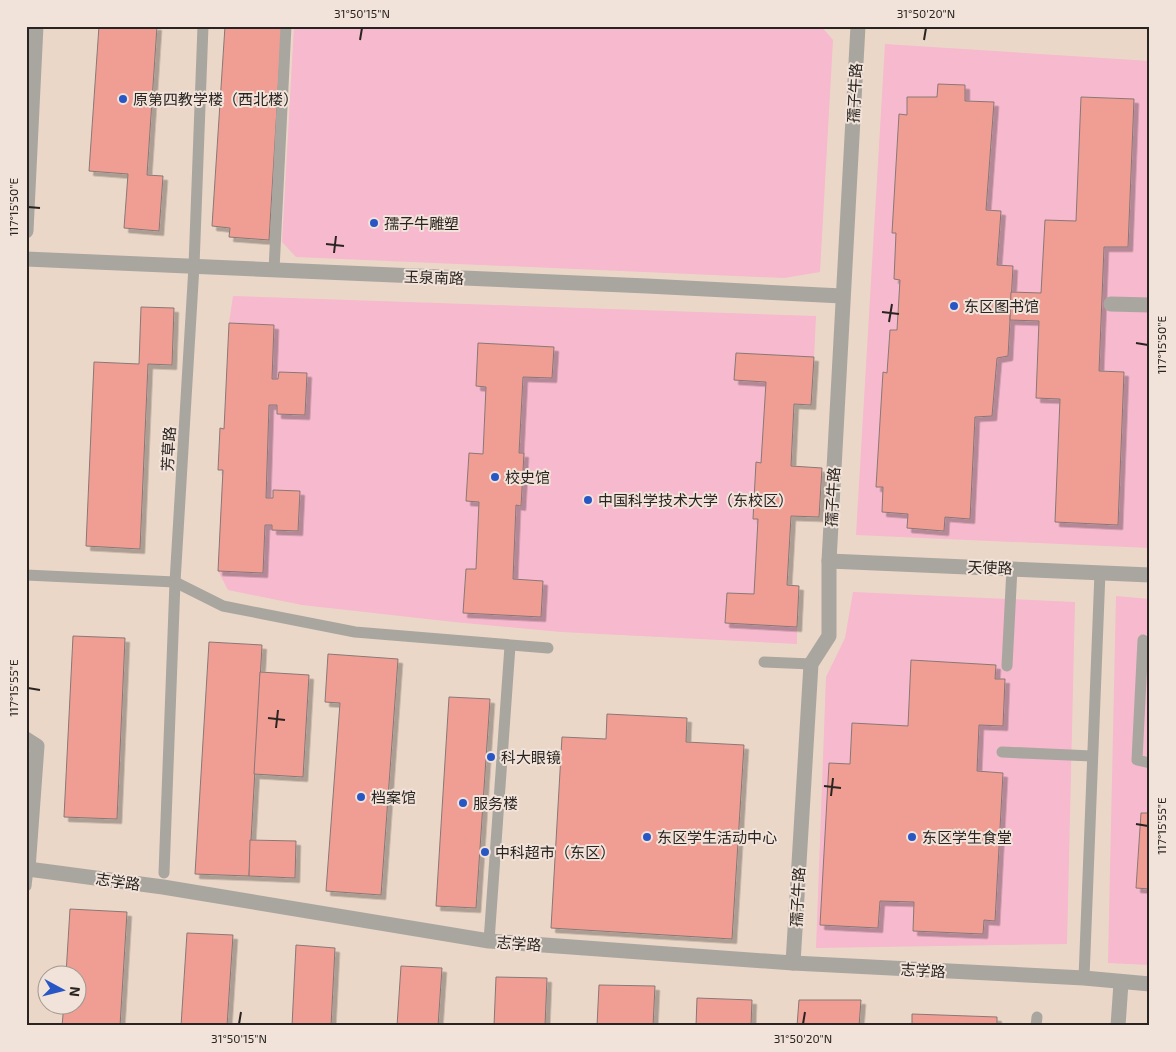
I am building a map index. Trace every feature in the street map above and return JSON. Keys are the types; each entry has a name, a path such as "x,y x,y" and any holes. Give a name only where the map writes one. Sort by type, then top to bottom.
{"street":[{"path":"26,231 36,26"},
{"name":"孺子牛路","path":"793,963 811,664 829,636 829,560 858,26"},
{"name":"玉泉南路","path":"26,259 842,296"},
{"path":"1111,304 1150,305"},
{"name":"天使路","path":"829,560 1150,575"},
{"path":"26,739 37,746 28,869"},
{"name":"志学路","path":"28,869 163,887 489,941 793,963 1084,978 1120,983 1150,984"},
{"path":"1118,1026 1120,983"}],"lane":[{"name":"芳草路","path":"164,873 175,582 194,266 203,26"},
{"path":"274,270 286,26"},
{"path":"1007,666 1012,568"},
{"path":"1084,978 1100,572"},
{"path":"26,575 175,582 223,606 345,630 548,648"},
{"path":"1143,640 1145,683 1137,760 1150,763"},
{"path":"489,941 510,646"},
{"path":"764,662 811,664"},
{"path":"1002,752 1092,756"},
{"path":"26,886 28,869"}],"shaded area":[{"name":"中国科学技术大学（东校区）","path":"26,26 1150,26 1150,1026 26,1026"},
{"path":"294,26 821,26 833,40 820,272 784,278 296,257 282,242"},
{"path":"885,44 1150,61 1150,548 856,535"},
{"path":"233,296 816,316 814,357 736,354 735,380 766,382 761,463 756,463 753,519 758,519 754,594 727,593 725,623 797,627 797,644 561,632 454,622 302,605 228,590 218,571 229,323"},
{"path":"853,592 1075,602 1067,944 816,948 826,677 845,638"},
{"path":"1116,596 1150,599 1150,965 1108,963"}],"building":[{"name":"原第四教学楼（西北楼）","path":"99,26 157,26 147,175 163,176 159,231 124,228 128,174 89,171"},
{"path":"225,26 282,26 269,240 229,237 230,228 212,226"},
{"name":"东区图书馆","path":"938,84 965,85 965,101 994,102 986,210 1001,211 997,265 1013,266 1008,356 997,358 992,416 975,417 970,519 945,517 944,531 907,528 908,514 882,512 883,487 876,487 883,372 887,373 890,330 897,330 900,280 894,279 896,233 892,233 899,114 907,115 907,97 937,97"},
{"path":"1081,97 1134,99 1128,247 1104,247 1099,371 1124,372 1118,525 1055,522 1060,399 1036,398 1039,321 1010,320 1011,292 1041,293 1045,220 1076,221"},
{"path":"141,307 174,308 172,365 148,364 140,549 86,546 94,362 139,364"},
{"path":"229,323 274,325 272,379 278,379 279,372 307,373 305,415 277,414 277,405 269,405 266,498 273,498 273,490 300,491 298,531 272,530 272,525 265,525 263,573 218,571 223,470 218,470 220,428 224,429"},
{"name":"校史馆","path":"478,343 554,347 552,378 523,377 519,453 524,453 521,506 516,505 513,579 543,581 541,617 463,613 466,569 476,569 479,502 466,501 469,453 483,454 486,387 476,386"},
{"path":"736,353 814,357 811,405 794,404 791,466 822,468 819,517 791,516 787,585 799,586 797,627 725,623 727,593 754,594 758,519 753,519 756,462 761,463 766,382 734,380"},
{"path":"73,636 125,638 117,819 64,817"},
{"path":"209,642 262,645 249,876 195,874"},
{"name":"档案馆","path":"328,654 398,659 381,895 326,891 340,703 325,702"},
{"name":"东区学生食堂","path":"911,660 996,665 995,679 1005,679 1003,726 979,725 977,771 1003,773 995,921 984,920 983,934 913,931 914,902 880,901 878,928 820,925 829,763 850,764 852,723 908,726"},
{"path":"260,672 309,675 303,777 254,774"},
{"name":"服务楼","path":"449,697 490,699 476,908 436,906"},
{"name":"东区学生活动中心","path":"607,714 687,718 686,742 744,745 732,939 551,928 562,737 606,739"},
{"path":"1141,813 1150,813 1150,889 1136,888"},
{"path":"250,840 296,841 295,878 249,876"},
{"path":"70,909 127,912 120,1026 62,1026 63,1014 88,1014 88,964 67,964"},
{"path":"187,933 233,935 227,1026 181,1026"},
{"path":"296,945 335,948 331,1026 292,1026"},
{"path":"401,966 442,968 438,1026 397,1026"},
{"path":"496,977 547,978 545,1026 494,1026"},
{"path":"599,985 655,986 653,1026 597,1026"},
{"path":"697,998 752,1000 751,1026 696,1026"},
{"path":"799,1000 861,1000 859,1026 797,1026"},
{"path":"912,1014 997,1017 997,1026 912,1026"}],"place":[{"name":"原第四教学楼（西北楼）","path":"123,99"},
{"name":"孺子牛雕塑","path":"374,223"},
{"name":"东区图书馆","path":"954,306"},
{"name":"校史馆","path":"495,477"},
{"name":"中国科学技术大学（东校区）","path":"588,500"},
{"name":"科大眼镜","path":"491,757"},
{"name":"档案馆","path":"361,797"},
{"name":"服务楼","path":"463,803"},
{"name":"东区学生活动中心","path":"647,837"},
{"name":"东区学生食堂","path":"912,837"},
{"name":"中科超市（东区）","path":"485,852"}]}
